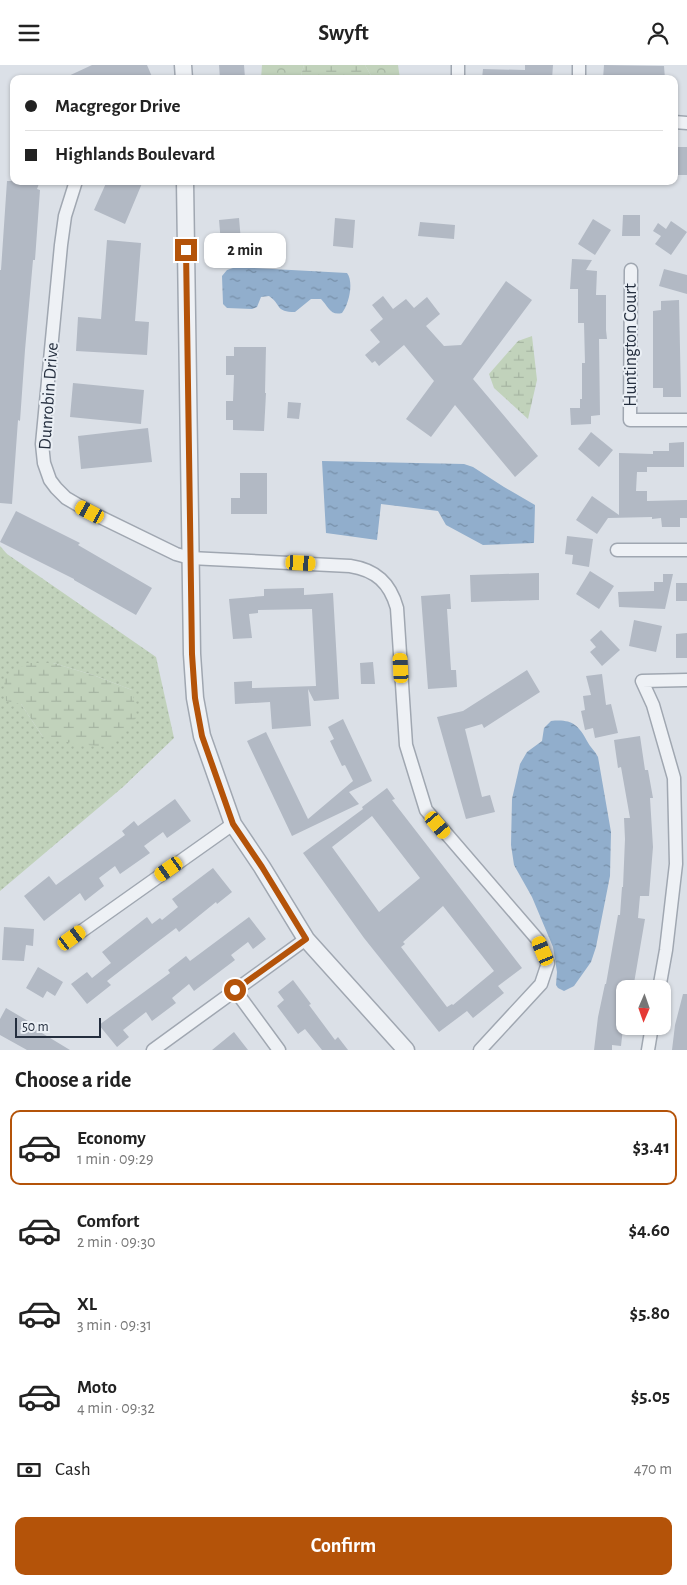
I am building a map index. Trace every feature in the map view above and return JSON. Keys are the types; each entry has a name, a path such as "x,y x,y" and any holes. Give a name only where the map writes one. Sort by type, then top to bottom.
{"street":[{"name":"Dunrobin Drive","path":"75,185 65,216 61,245 42,445 44,463 50,480 74,504 176,554 190,558 360,567 378,575 390,589 398,619 406,745 426,810 538,940 548,963 541,984 480,1050"},
{"path":"185,185 192,654 195,698 202,736 233,824 306,939 406,1050"},
{"name":"Huntington Court","path":"631,270 630,420 687,420"},
{"path":"617,550 687,549"},
{"path":"661,980 676,864 674,778 653,705 642,681 687,680"},
{"path":"72,938 233,824"},
{"path":"153,1050 306,939"},
{"path":"235,990 279,1050"},
{"path":"648,1050 650,1035"}],"green space":[{"path":"262,65 304,65 301,75 261,75"},
{"path":"304,65 365,65 371,75 301,75"},
{"path":"365,65 398,65 399,75 371,75"},
{"path":"532,336 537,380 528,419 494,388 489,374 518,341"},
{"path":"0,546 7,554 156,657 174,738 123,787 0,891","holes":["27,663 53,663 93,675 132,690 43,737 21,704"]},
{"path":"27,663 53,663 93,675 132,690 137,717 108,747 77,744 43,737 21,704 6,701 4,679"}],"water":[{"path":"236,267 347,273 350,282 349,299 345,309 342,313 338,314 332,312 321,299 311,299 295,312 284,311 269,296 261,297 257,307 252,309 227,308 223,304 222,276 227,270"},
{"path":"322,461 464,464 473,467 535,505 534,543 483,545 446,525 438,511 381,504 377,540 326,533"},
{"path":"551,721 569,722 577,727 598,757 611,832 610,876 596,947 591,962 574,986 564,991 556,985 557,972 553,947 532,897 514,865 511,845 512,799 520,764 527,752 542,741 544,728"}],"building":[{"path":"92,65 147,65 151,75 71,75"},
{"path":"219,65 244,65 245,75 220,75"},
{"path":"525,65 553,65 552,75 482,75 483,69 525,70"},
{"path":"604,65 664,66 665,75 603,75"},
{"path":"678,147 687,147 687,175 678,175"},
{"path":"7,181 10,181 10,185 38,185 37,189 40,190 35,260 33,260 12,504 0,503 1,270"},
{"path":"105,185 141,185 125,224 94,210"},
{"path":"623,215 640,215 640,236 622,236"},
{"path":"239,218 241,241 221,243 219,220"},
{"path":"335,218 355,220 353,248 333,246"},
{"path":"593,219 611,230 595,255 578,244"},
{"path":"671,221 687,232 671,255 655,244 661,236 653,231 658,223 666,229"},
{"path":"420,222 455,225 454,239 418,236"},
{"path":"107,240 141,243 135,321 149,322 147,355 76,351 78,317 101,319"},
{"path":"572,259 592,260 586,270 597,271 596,295 606,295 607,339 599,339 600,415 591,416 591,424 571,425 570,408 580,408 580,399 582,399 582,363 585,363 584,323 578,323 578,289 570,289"},
{"path":"664,269 687,275 687,294 659,286"},
{"path":"506,281 532,300 473,379 538,456 515,477 455,405 431,437 406,419 434,381 404,345 379,366 375,361 372,363 365,355 380,342 370,330 383,319 372,305 383,296 393,309 406,299 414,308 427,297 440,314 426,326 444,346 461,345"},
{"path":"679,300 681,397 663,397 663,388 653,388 653,311 661,310 661,301"},
{"path":"234,347 266,347 264,431 233,430 233,420 226,420 226,401 233,401 234,375 226,375 226,356 234,356"},
{"path":"73,383 144,390 141,424 70,417"},
{"path":"288,402 301,403 299,419 287,418"},
{"path":"148,428 152,462 81,469 78,436"},
{"path":"591,432 613,450 599,467 578,449"},
{"path":"684,442 684,467 647,467 647,472 637,472 636,491 647,491 647,501 687,500 687,518 680,518 680,527 662,527 661,518 608,518 597,534 576,520 592,496 619,515 619,453 653,454 653,451 669,451 669,443"},
{"path":"240,473 267,473 267,514 231,514 231,498 240,498"},
{"path":"16,511 80,543 78,545 152,588 136,615 74,579 0,542"},
{"path":"567,536 593,539 589,567 572,564 573,555 565,554"},
{"path":"590,571 614,586 599,609 576,594"},
{"path":"539,573 539,600 471,602 470,575"},
{"path":"663,574 673,574 665,609 619,607 618,592 654,591 654,582 663,582"},
{"path":"676,583 687,583 687,601 676,601"},
{"path":"304,588 304,595 333,593 339,699 314,701 308,689 311,726 272,729 270,702 235,704 234,682 252,681 252,688 316,686 312,609 258,610 258,613 249,614 252,638 233,639 229,599 264,596 264,589"},
{"path":"450,594 451,609 447,609 451,670 456,670 457,687 428,689 421,596"},
{"path":"634,620 662,626 656,652 629,646"},
{"path":"601,630 620,650 602,666 590,652 596,647 590,640"},
{"path":"687,633 687,658 676,658 676,634"},
{"path":"373,662 375,684 361,684 360,663"},
{"path":"527,670 540,692 484,728 482,724 465,729 482,797 490,795 495,812 466,819 437,717 463,711"},
{"path":"602,674 606,705 611,704 618,733 595,738 593,728 585,730 581,711 585,710 583,696 591,695 586,676"},
{"path":"343,719 372,781 349,792 359,804 292,836 247,741 266,732 308,819 353,781 345,765 342,766 330,741 334,739 328,727"},
{"path":"640,736 645,770 648,770 653,798 650,798 653,847 649,896 640,896 638,918 645,919 635,980 616,980 616,1035 622,1035 621,1046 612,1045 612,1050 594,1050 598,1017 606,984 618,915 620,915 625,839 624,818 630,818 621,767 618,768 614,740"},
{"path":"387,788 395,799 392,800 522,968 498,986 504,993 473,1018 467,1011 439,1032 364,938 303,853 363,809 362,807","holes":["372,816 420,878 379,912 332,847","443,906 494,971 453,1005 447,1007 401,947 405,944 403,942"]},
{"path":"175,799 191,821 167,838 163,832 144,846 150,853 120,874 115,866 99,878 104,886 85,901 80,893 44,921 24,896 49,876 56,885 125,835 122,831 134,821 138,826"},
{"path":"213,868 232,892 217,904 216,902 179,932 176,928 147,950 107,981 111,985 87,1004 71,984 87,972 92,978 111,963 102,952 147,917 152,924 160,918 162,920 178,907 172,899"},
{"path":"249,917 266,939 253,949 248,942 231,955 235,960 194,991 189,984 172,998 176,1003 152,1021 146,1012 123,1030 129,1037 117,1047 99,1025 170,973 168,970 186,956 190,961"},
{"path":"4,927 34,929 33,946 26,945 24,961 2,960"},
{"path":"38,967 63,982 55,996 47,991 43,998 26,988"},
{"path":"293,980 335,1040 338,1037 348,1050 322,1050 305,1029 298,1034 277,1006 284,1000 278,992"},
{"path":"683,994 687,994 687,1050 672,1050 675,1025"},
{"path":"6,1008 28,1021 27,1024 70,1050 27,1050 0,1035 0,1019"},
{"path":"234,1032 248,1050 212,1050"}],"route":[{"path":"186,250 192,654 195,698 202,736 233,824 306,939 235,990"}]}
